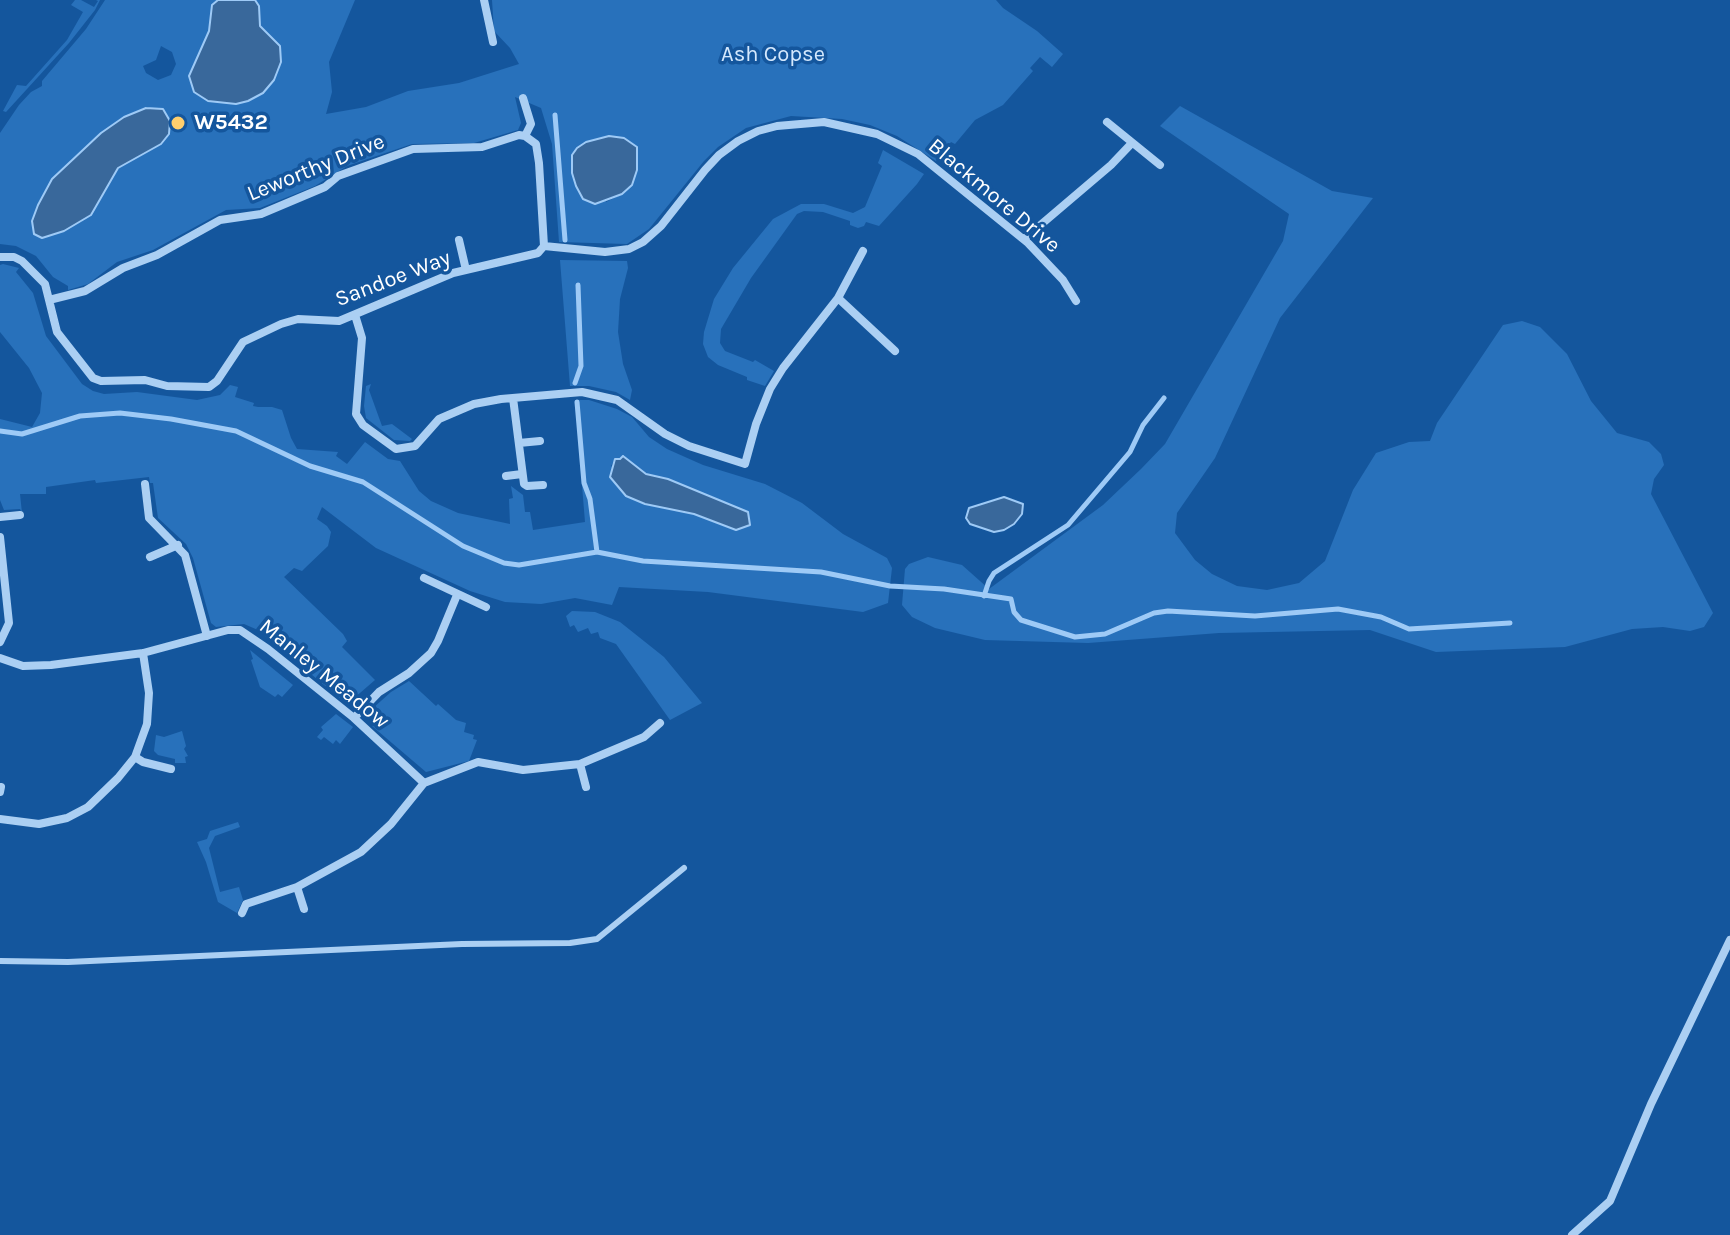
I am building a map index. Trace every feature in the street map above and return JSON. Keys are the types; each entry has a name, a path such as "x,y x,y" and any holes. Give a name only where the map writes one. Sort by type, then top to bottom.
{"street":[{"path":"484,0 493,42"},
{"path":"523,98 531,124 525,136 532,138 538,149 544,246"},
{"name":"Blackmore Drive","path":"544,246 605,252 629,249 643,242 661,226 705,170 728,148 758,131 806,122 853,127 898,143 933,165 1024,239 1054,270 1076,301"},
{"path":"1107,122 1160,165"},
{"name":"Leworthy Drive","path":"49,300 85,291 123,268 157,255 220,220 261,214 325,187 338,176 413,149 482,147 519,135 525,136"},
{"path":"1024,239 1111,165 1131,144"},
{"name":"Sandoe Way","path":"459,240 466,270"},
{"name":"Sandoe Way","path":"0,257 14,257 22,261 45,284 57,332 93,378 101,381 145,380 191,388 213,385 240,346 253,336 290,321 339,321 466,270 533,255 544,246"},
{"path":"355,315 362,338 356,414 363,425 396,449 410,449 444,416 474,404 589,392 617,400 676,441 745,464 770,389 838,298 863,251"},
{"path":"838,298 895,351"},
{"path":"513,398 522,474 527,486 543,485"},
{"path":"519,443 540,441"},
{"path":"506,476 522,474"},
{"path":"145,484 149,518 185,555 207,636"},
{"path":"0,517 20,515"},
{"path":"0,537 9,623 0,642"},
{"path":"150,557 178,545"},
{"path":"424,578 486,607"},
{"path":"354,718 379,692 409,673 431,653 457,595"},
{"name":"Manley Meadow","path":"0,658 34,667 143,653 234,629 246,634 354,718 424,783"},
{"path":"0,819 39,824 67,818 97,800 135,757 149,713 143,653"},
{"path":"242,913 246,904 297,887 361,852 391,824 424,783 478,762 523,770 580,764 644,737 660,723"},
{"path":"135,757 171,769"},
{"path":"580,764 586,787"},
{"path":"297,887 304,909"},
{"path":"1572,1235 1610,1201 1651,1104 1730,940"}],"lane":[{"path":"0,961 68,962 462,944 570,943 597,939 684,868"}],"green space":[{"path":"75,0 94,7 96,0 100,0 69,43 6,112 3,111 17,85 26,86 67,40 83,12 71,5"},
{"name":"Ash Copse","path":"105,0 218,0 212,5 209,31 189,76 260,26 259,6 255,0 355,0 329,62 332,92 326,114 366,107 408,91 459,83 519,64 510,48 494,31 492,0 996,0 1063,54 1052,67 1040,57 1030,68 1033,71 1003,105 975,120 936,161 897,136 870,125 842,119 791,116 746,128 718,147 649,229 627,244 559,242 552,144 541,108 515,97 521,123 518,130 474,143 412,144 347,166 315,186 260,208 226,210 153,250 117,262 88,284 68,290 68,286 53,277 36,256 16,246 0,244 0,133 19,105 42,86 42,81 86,29","holes":["161,46 172,52 176,64 171,75 158,80 146,73 143,66 156,60","101,133 161,144 118,168 91,215 38,205 52,179","609,136 624,138 637,171 632,185 622,194 606,202 586,142"]},
{"path":"1180,106 1332,191 1373,198 1280,318 1215,458 1177,513 1175,533 1195,560 1212,574 1237,586 1267,590 1299,583 1325,561 1353,490 1376,453 1409,442 1430,441 1437,423 1503,325 1522,321 1540,327 1567,354 1591,401 1617,433 1649,442 1661,454 1664,465 1654,479 1651,494 1713,613 1704,627 1690,631 1663,627 1632,629 1565,647 1436,652 1370,630 1219,633 1088,643 985,640 935,628 912,617 902,605 905,569 909,564 928,557 962,565 989,589 1103,505 1141,469 1165,444 1283,241 1289,214 1160,126"},
{"path":"883,150 924,174 879,226 866,222 858,228 850,225 850,221 823,212 804,211 797,214 751,278 721,329 720,343 725,351 753,362 755,360 774,371 765,386 747,380 747,377 718,365 708,357 703,344 704,332 714,299 733,268 773,219 801,204 824,204 853,213 865,207 882,166 878,163"},
{"path":"560,260 627,261 618,332 623,364 632,390 630,400 616,392 589,386 570,386"},
{"path":"0,265 19,268 16,272 33,293 46,336 82,384 93,391 104,394 137,392 197,400 220,395 230,385 238,387 235,397 254,403 253,406 282,410 297,449 338,452 336,456 347,464 365,442 388,459 400,461 419,491 431,501 458,513 510,524 511,486 523,495 525,512 530,512 533,530 585,522 575,400 589,400 617,409 632,417 649,437 667,449 703,465 765,484 802,503 843,534 887,558 892,568 888,603 863,612 708,592 619,587 612,605 575,598 541,604 505,602 470,591 376,548 322,507 317,519 331,532 328,546 302,571 294,568 284,577 343,634 347,641 342,647 375,680 353,699 341,699 258,630 244,624 216,627 211,623 193,558 186,544 158,518 153,483 150,483 149,477 46,487 46,494 20,494 22,513 20,509 4,510 0,500 0,419 32,427 40,413 42,393 29,368 0,332","holes":["615,459 626,460 646,474 668,479 748,512 736,530 671,508 611,466"]},
{"path":"371,384 369,390 382,426 392,424 412,439 410,441 394,440 366,418 366,386"},
{"path":"572,611 595,612 620,622 664,657 702,703 670,720 616,644 600,638 598,632 591,634 588,628 578,632 574,625 570,627 566,616"},
{"path":"250,650 293,685 282,697 278,694 275,697 260,687"},
{"path":"409,681 436,706 438,704 456,720 466,723 464,732 474,735 473,739 477,740 469,761 426,772 372,726 372,709"},
{"path":"336,714 353,727 340,744 336,740 333,744 324,737 321,740 317,737 323,730 321,727"},
{"path":"182,731 188,756 185,757 186,763 175,763 175,759 154,751 156,735 164,737"},
{"path":"238,822 240,827 215,836 209,848 220,892 239,887 243,900 237,913 218,902 197,842 207,839 210,831"}],"shaded area":[{"path":"218,0 255,0 259,6 260,26 280,46 281,62 274,80 263,93 236,104 208,101 194,92 189,76 209,31 212,5"},
{"path":"146,108 163,109 170,121 169,134 161,144 118,168 91,215 64,231 42,238 34,234 32,221 52,179 101,133 124,117"},
{"path":"609,136 624,138 637,147 637,170 632,185 622,194 595,204 583,199 576,186 572,155 586,142"},
{"path":"623,456 646,474 668,479 748,512 750,525 736,530 694,514 645,504 626,496 610,477 615,459"},
{"path":"1004,497 1023,504 1022,514 1004,530 994,532 970,524 966,518 969,508"}],"waterway":[{"path":"555,115 565,240"},
{"path":"575,383 581,366 578,285"},
{"path":"984,596 994,573 1068,525 1130,452 1143,425 1164,398"},
{"path":"577,402 584,483 590,499 597,552"},
{"path":"0,431 22,434 80,416 120,413 236,431 310,466 363,482 463,546 504,563 519,565 597,552 643,561 821,572 890,586 944,589 1011,599 1014,612 1021,620 1075,637 1105,634 1154,613 1168,611 1255,616 1338,609 1381,617 1409,629 1510,623"}],"place":[{"name":"W5432","path":"178,123"}]}
